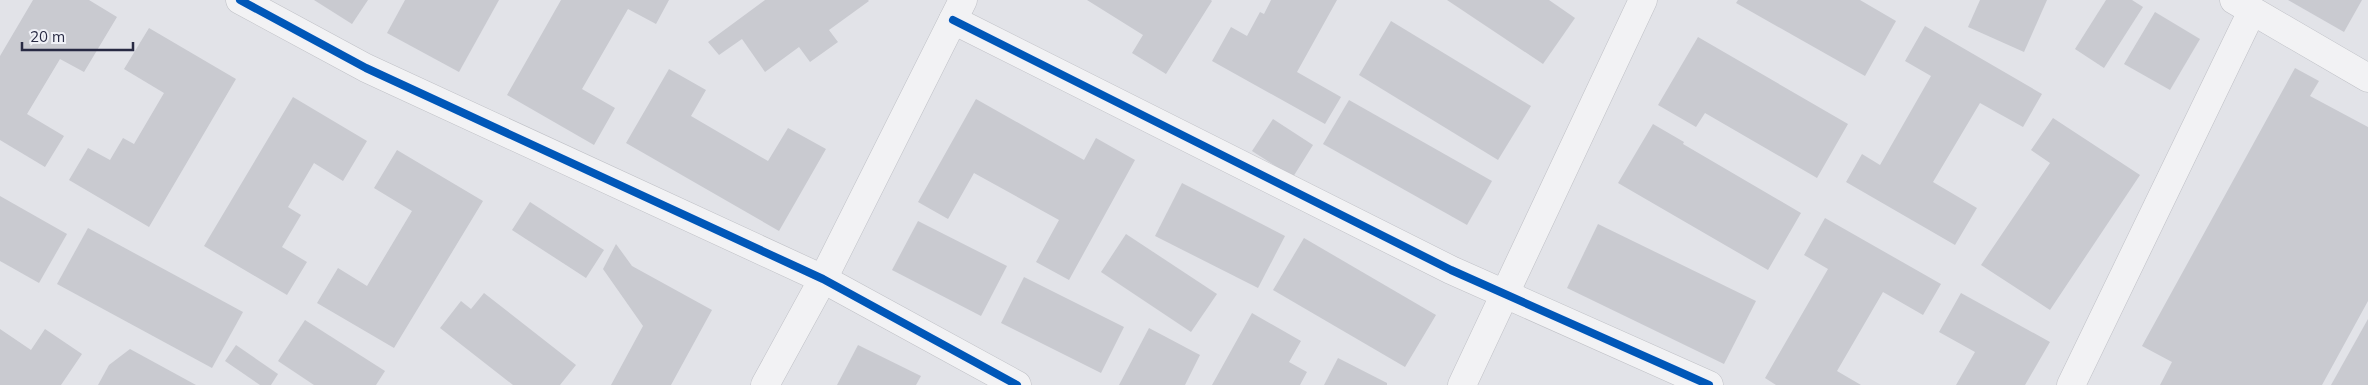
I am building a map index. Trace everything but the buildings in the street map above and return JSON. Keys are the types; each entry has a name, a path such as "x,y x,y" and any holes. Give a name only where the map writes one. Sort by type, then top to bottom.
{"street":[{"path":"240,0 366,68 823,279 1017,385"},
{"path":"1462,385 1643,0"},
{"path":"2071,385 2243,5 2368,78"},
{"path":"765,385 823,279 958,10 1451,270 1709,385"}],"cycle path":[{"path":"240,0 366,68 823,279 1017,385"},
{"path":"953,20 1451,270 1709,385"}]}
